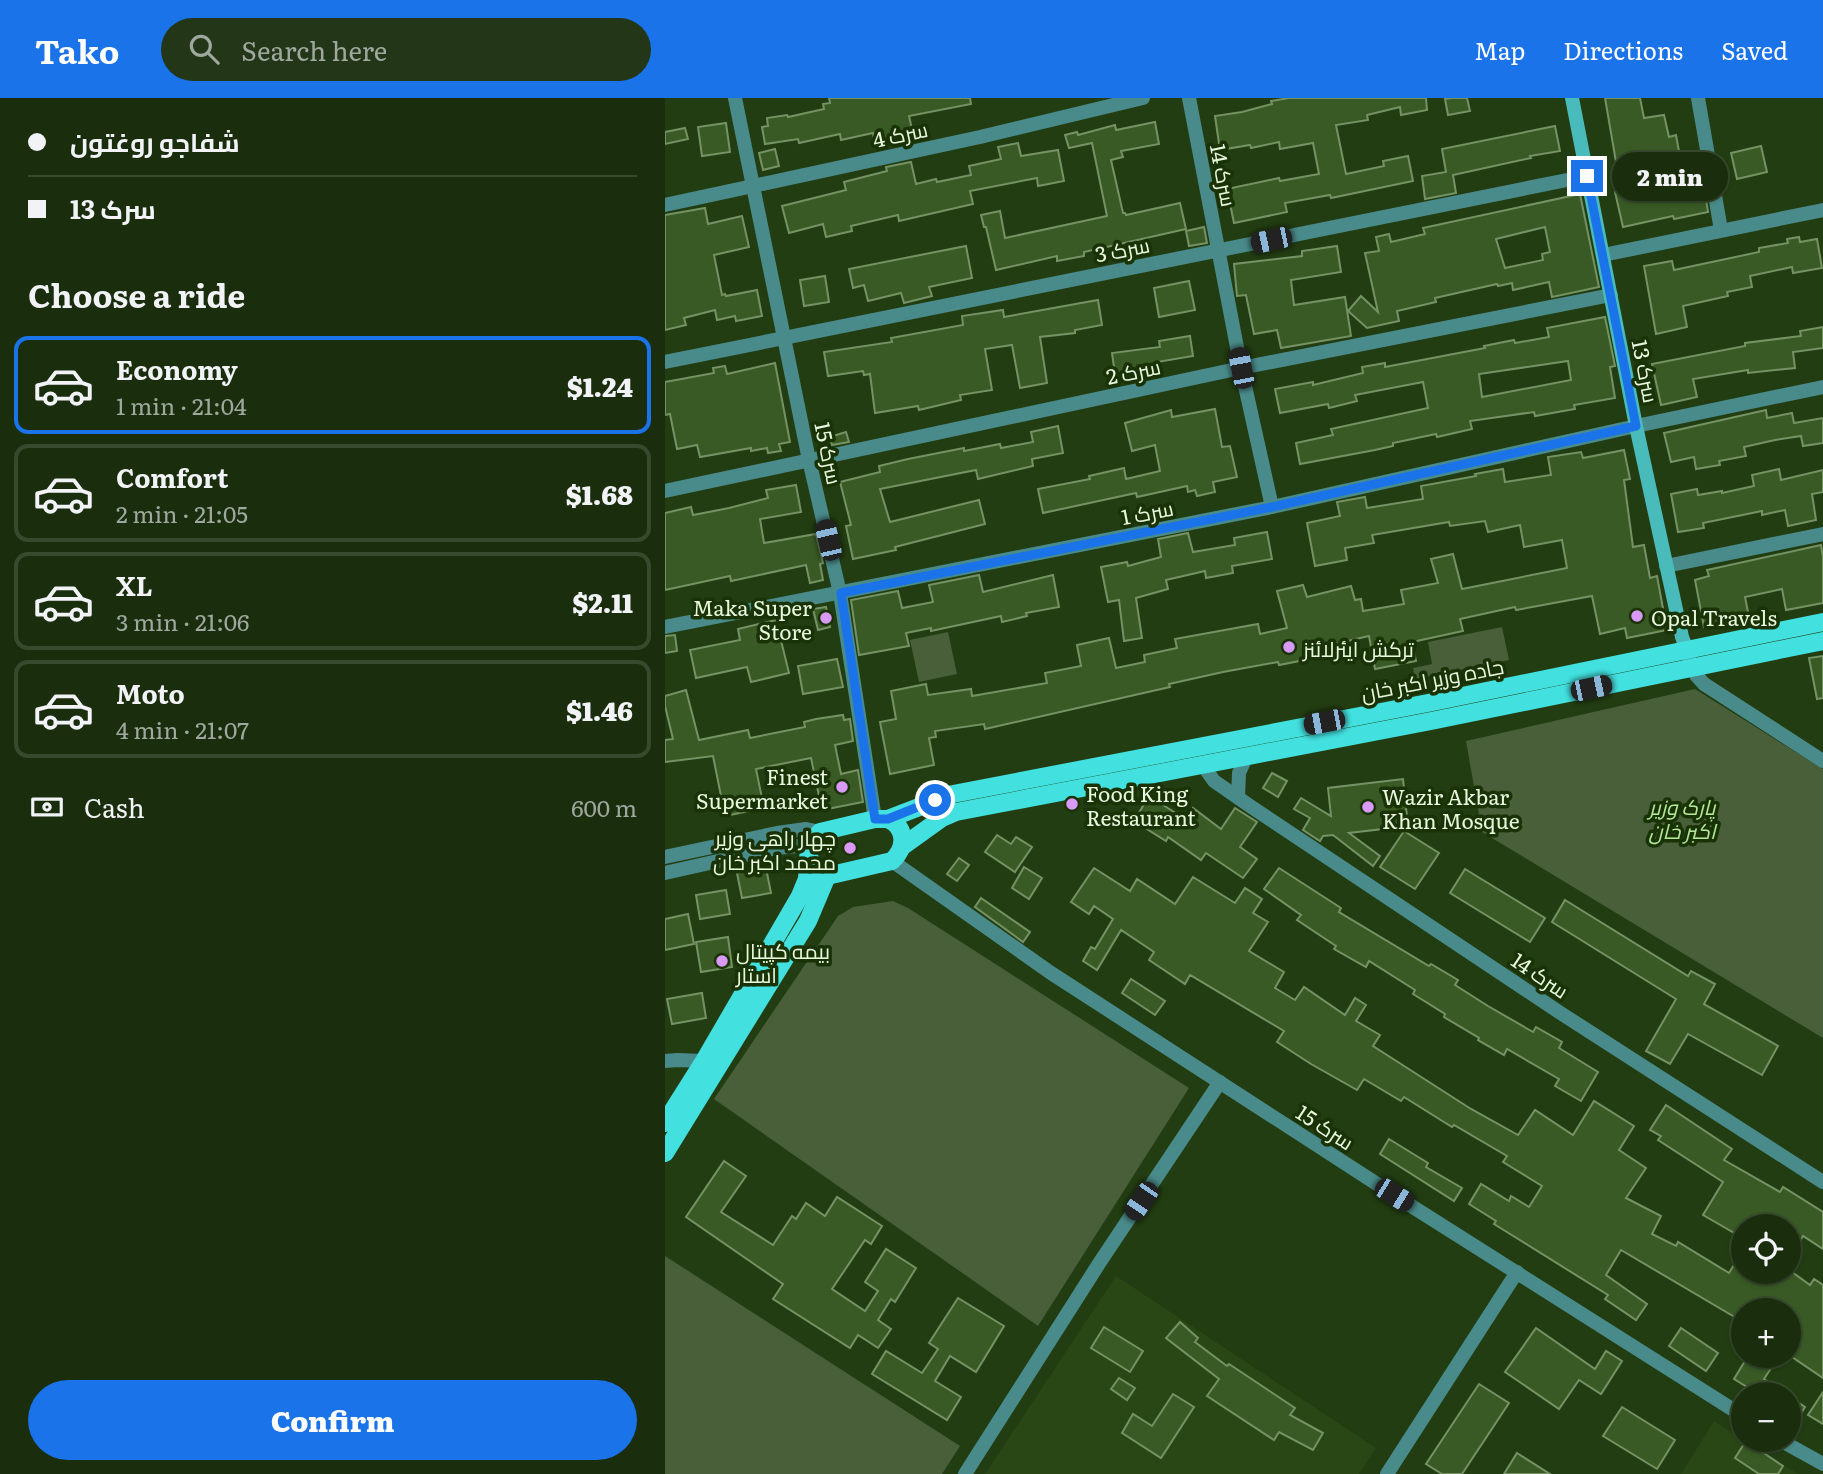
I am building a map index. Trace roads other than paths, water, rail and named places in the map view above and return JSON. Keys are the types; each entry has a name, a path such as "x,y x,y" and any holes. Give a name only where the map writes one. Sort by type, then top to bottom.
{"main road":[{"name":"جاده وزیر اکبر خان","path":"812,844 953,794 1428,703 1823,622"},
{"path":"903,846 942,818 956,812 1431,721 1823,641"},
{"path":"812,844 813,871 827,876 892,861 899,855 903,837 899,828 882,819"},
{"path":"665,1153 800,896 807,879 812,844"},
{"path":"665,1123 710,1065 808,921 827,876"}],"street":[{"name":"سرک 15","path":"735,98 809,460 841,593 882,819"},
{"name":"سرک 4","path":"665,205 1143,98"},
{"name":"سرک 14","path":"1189,98 1241,368 1272,507"},
{"name":"سرک 13","path":"1571,98 1636,426 1687,650"},
{"path":"1699,98 1721,230"},
{"name":"سرک 3","path":"665,362 1587,176"},
{"path":"1603,255 1823,210"},
{"name":"سرک 2","path":"665,491 1241,368 1611,295"},
{"name":"سرک 1","path":"665,627 1272,507 1823,387"},
{"path":"1667,566 1823,534"},
{"path":"1687,650 1692,667 1705,684 1823,761"},
{"path":"1238,797 1239,773 1247,755"},
{"name":"سرک 14","path":"1202,764 1214,781 1562,1014 1823,1182"},
{"path":"665,857 806,829 812,844 776,848 665,873"},
{"name":"سرک 15","path":"892,861 1051,972 1731,1408"},
{"path":"665,1062 677,1060 710,1065"},
{"path":"965,1474 1100,1262 1220,1082"},
{"path":"1387,1474 1517,1272"},
{"path":"1801,1452 1823,1464"}],"place":[{"name":"Opal Travels","path":"1637,616"},
{"name":"Maka Super Store","path":"826,618"},
{"name":"ترکش ایئرلائنز","path":"1289,647"},
{"name":"Finest Supermarket","path":"842,787"},
{"name":"Food King Restaurant","path":"1072,804"},
{"name":"Wazir Akbar Khan Mosque","path":"1368,807"},
{"name":"چهار راهی وزیر محمد اکبر خان","path":"850,848"},
{"name":"بیمه کپیتال استار","path":"722,961"}],"park label":[{"name":"پارک وزیر اکبر خان","path":"1682,817"}]}
